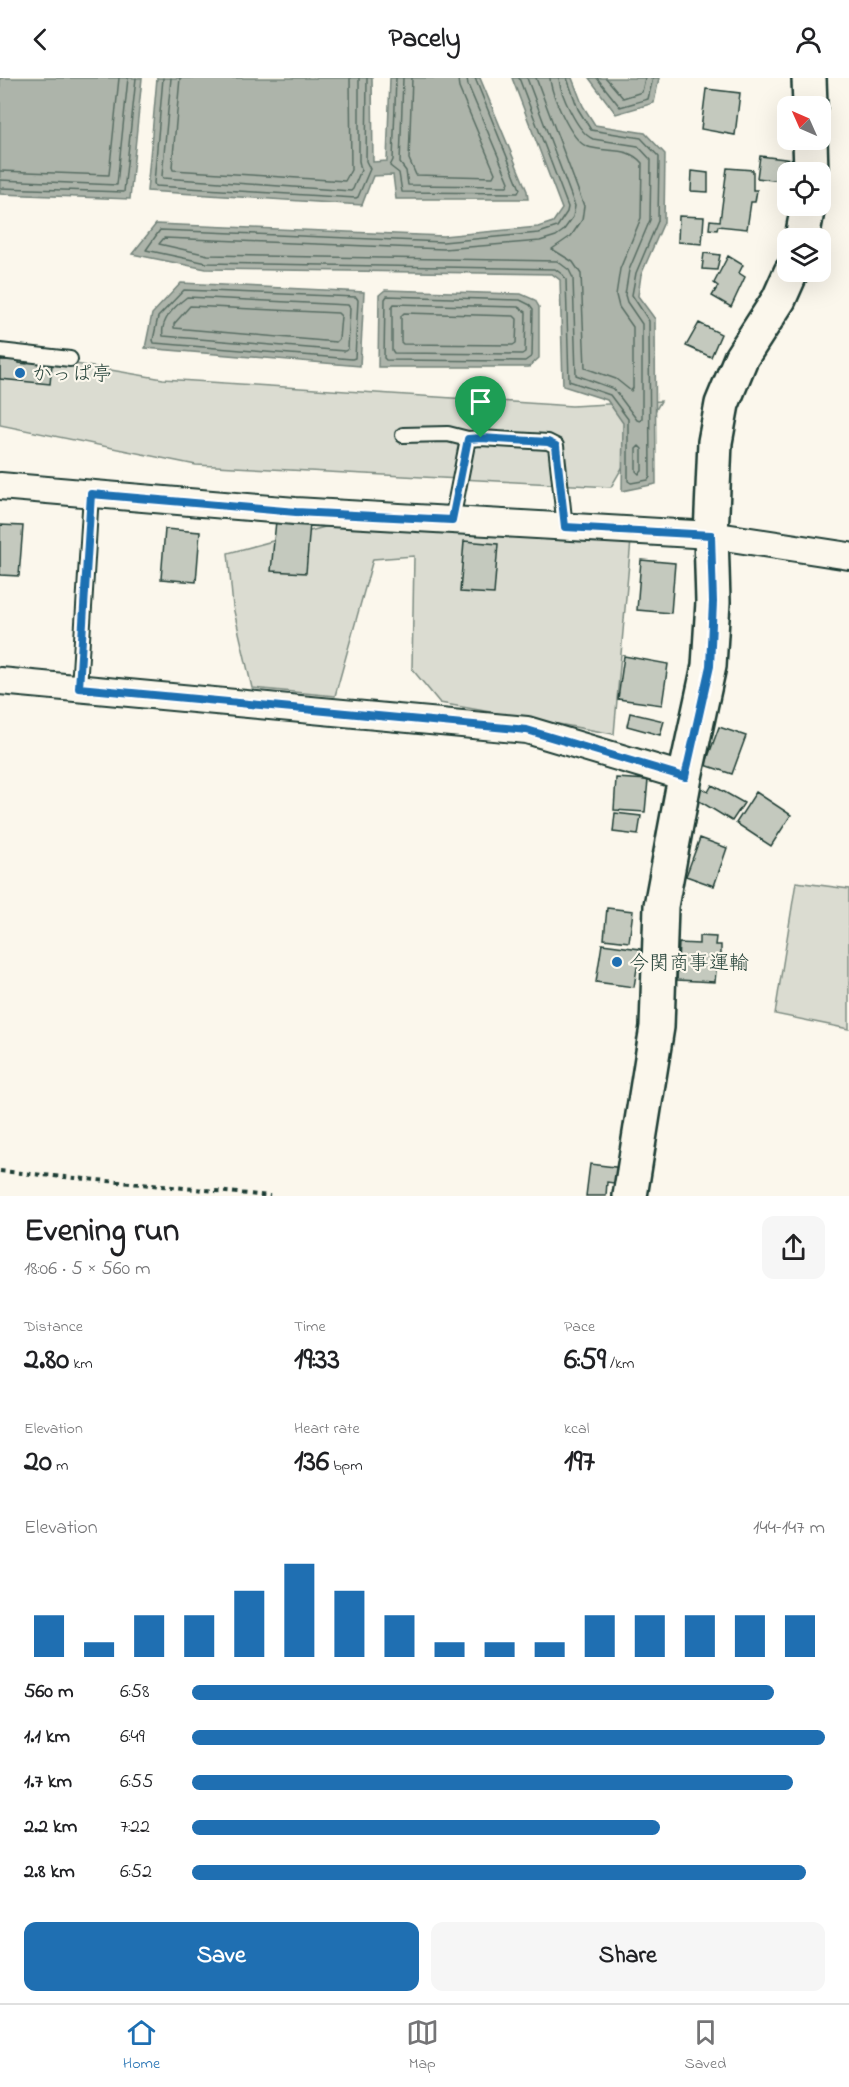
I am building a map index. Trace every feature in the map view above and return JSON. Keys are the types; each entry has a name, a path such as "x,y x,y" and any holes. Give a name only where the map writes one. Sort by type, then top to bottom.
{"street":[{"path":"809,78 810,96"},
{"path":"630,1196 657,1027 661,906 685,777 710,666 713,602 711,535 715,442 722,404 741,358 786,282"},
{"path":"0,486 296,512 711,535 849,556"},
{"path":"0,681 527,730 685,777"}],"lane":[{"path":"0,351 69,359"},
{"path":"403,435 448,434 468,439 548,442 556,446 565,527"},
{"path":"452,520 468,439"},
{"path":"79,688 91,494"}],"path":[{"path":"0,1171 270,1196"}],"shaded area":[{"path":"0,351 163,379 572,406 661,401 611,487 196,465 0,425"},
{"path":"336,524 631,540 614,734 440,703 412,669 414,556 373,559 335,696 252,688 233,607 228,553"},
{"path":"796,882 849,889 849,1029 775,1014"}],"water":[{"path":"0,78 142,78 130,199 0,194"},
{"path":"157,78 372,78 373,162 387,161 390,78 480,78 527,191 528,199 396,199 393,175 373,176 362,205 147,191"},
{"path":"512,78 572,78 583,106 595,125 645,133 665,154 664,222 641,275 638,296 655,319 656,484 622,491 623,423 607,400 563,386 560,280 552,274 206,269 132,254 156,224 443,236 538,227 553,222 562,209"},
{"path":"589,78 659,78 654,103 616,114"},
{"path":"181,283 364,292 360,366 145,348 152,314"},
{"path":"385,290 521,294 535,300 539,307 539,358 529,367 378,367 379,295"}],"building":[{"path":"706,89 740,93 735,135 701,129"},
{"path":"760,156 793,160 793,162 777,162 777,181 757,178"},
{"path":"727,168 753,170 753,190 757,190 755,202 751,202 747,229 718,226 717,230 709,229 710,220 720,221"},
{"path":"692,171 708,173 708,192 691,191"},
{"path":"679,216 704,217 702,244 678,242"},
{"path":"704,253 720,255 717,270 702,269"},
{"path":"728,256 743,265 739,273 745,277 731,307 712,296 718,286 714,283"},
{"path":"699,323 721,334 711,357 686,346"},
{"path":"5,358 19,359 19,363 27,364 27,359 40,360 40,364 52,364 50,384 0,379 0,360 6,360"},
{"path":"276,521 310,523 306,573 271,571"},
{"path":"0,525 23,526 19,576 0,575"},
{"path":"165,529 200,532 196,582 161,579"},
{"path":"464,541 498,544 494,594 460,592"},
{"path":"641,560 675,563 671,613 637,610"},
{"path":"624,656 668,664 662,705 618,699"},
{"path":"630,713 664,721 660,735 627,726"},
{"path":"719,727 746,736 732,774 705,765"},
{"path":"616,778 648,780 645,812 614,810"},
{"path":"712,785 744,803 732,821 696,799 702,788 708,792"},
{"path":"756,792 791,815 771,846 736,823"},
{"path":"615,813 641,816 638,835 613,832"},
{"path":"700,838 727,848 714,886 686,876"},
{"path":"607,908 633,911 629,942 604,939"},
{"path":"699,936 716,937 715,945 721,945 721,960 717,960 715,982 677,980 679,943 699,944"},
{"path":"602,944 640,949 634,987 596,982"},
{"path":"590,1164 623,1168 621,1184 607,1182 606,1196 586,1196"}],"place":[{"name":"かっぱ亭","path":"20,373"},
{"name":"今関商事運輸","path":"617,962"}],"route":[{"path":"481,438 548,442 556,446 565,527 711,535 713,602 710,666 685,777 527,730 79,688 91,494 296,512 452,520 468,439 481,438"}]}
